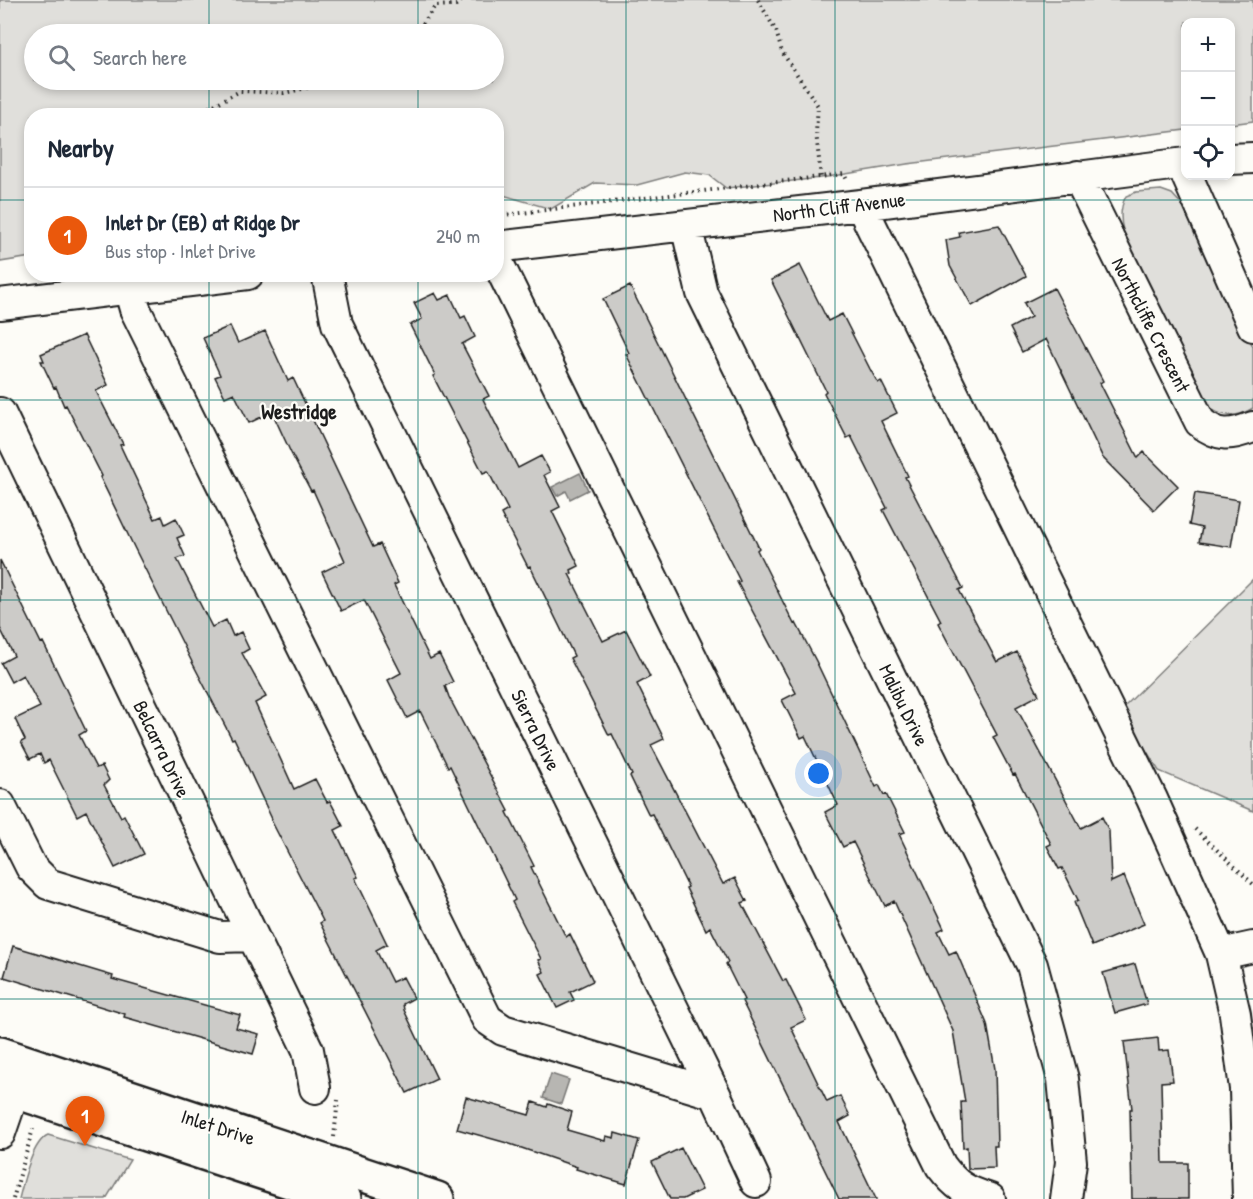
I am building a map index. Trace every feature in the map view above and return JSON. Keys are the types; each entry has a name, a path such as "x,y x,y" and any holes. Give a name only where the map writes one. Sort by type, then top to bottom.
{"main road":[{"name":"Inlet Drive","path":"10,1074 344,1199"},
{"name":"Inlet Drive","path":"10,1074 437,1199"}],"street":[{"path":"1235,159 1253,158"},
{"name":"North Cliff Avenue","path":"504,246 861,205 1078,176 1181,168"},
{"name":"Northcliffe Crescent","path":"1078,176 1200,422 1213,432 1227,434 1253,427"},
{"path":"1190,180 1253,326"},
{"path":"861,205 1152,799 1221,954 1235,1014 1245,1089 1248,1199"},
{"name":"Malibu Drive","path":"686,225 702,292 1032,965 1063,1079 1071,1162 1066,1199"},
{"path":"504,275 941,1166 954,1183 972,1193 990,1199"},
{"path":"0,303 180,282"},
{"name":"Sierra Drive","path":"328,282 331,301 343,334 756,1182"},
{"path":"129,288 135,309 487,1018 503,1030 715,1094"},
{"name":"Belcarra Drive","path":"0,413 308,1050 315,1088"},
{"path":"0,805 32,867 48,884 220,937 252,936"},
{"path":"1221,954 1253,947"},
{"path":"0,1132 10,1074"}],"path":[{"path":"423,24 435,6 456,5 462,0"},
{"path":"758,0 776,30 782,52 818,106 816,132 821,178"},
{"path":"208,108 240,91 284,93 298,90"},
{"path":"504,215 844,174 861,205"},
{"path":"1194,828 1253,884"},
{"path":"315,1088 338,1100 336,1129 331,1147"},
{"path":"13,1199 33,1129"}],"shaded area":[{"path":"0,0 1253,0 1253,121 1235,123 1235,18 1181,18 1181,130 907,164 821,178 726,188 709,175 685,172 637,185 595,183 551,209 504,195 504,108 24,108 24,258 0,262"},
{"path":"1161,190 1172,194 1183,206 1211,254 1253,347 1253,408 1247,412 1229,415 1206,406 1129,247 1121,222 1126,196 1136,192"},
{"path":"580,473 588,490 570,499 566,491 557,496 552,487"},
{"path":"1253,579 1253,811 1159,771 1121,710"},
{"path":"551,1074 569,1080 561,1104 543,1098"},
{"path":"48,1135 130,1160 106,1199 19,1199 33,1154 42,1139"}],"building":[{"path":"999,225 1026,276 972,306 950,266 946,240 960,237 959,232"},
{"path":"800,265 828,321 842,314 878,383 881,381 897,413 881,421 908,476 905,477 963,588 959,590 997,662 1017,652 1039,695 1016,707 1081,828 1102,817 1109,831 1111,882 1124,876 1144,924 1092,946 1074,902 1078,900 1062,868 1059,869 1047,846 1051,844 993,737 997,735 938,623 941,621 883,510 887,508 851,436 847,438 824,393 826,391 771,280"},
{"path":"630,286 759,548 757,550 794,624 796,623 816,661 876,787 879,785 884,795 886,794 905,832 899,834 944,929 938,932 949,954 956,951 987,1024 995,1069 997,1146 994,1146 995,1168 968,1169 967,1147 963,1148 961,1102 965,1102 953,1031 894,901 885,906 853,842 843,847 825,812 838,805 805,736 801,738 782,700 796,693 737,582 740,581 626,354 629,353 603,299"},
{"path":"1054,288 1103,381 1100,383 1138,458 1144,452 1178,486 1154,510 1103,458 1046,339 1022,352 1010,328 1031,317 1024,303"},
{"path":"435,293 439,300 450,295 461,318 465,316 475,337 462,344 489,396 483,399 518,468 541,456 550,472 544,475 560,507 552,511 579,566 571,570 572,573 569,574 603,641 626,630 650,677 637,684 664,739 651,745 723,884 735,878 747,901 742,903 806,1020 791,1027 827,1102 840,1096 850,1116 839,1122 876,1199 839,1199 742,1001 744,1000 726,964 728,962 710,927 706,930 686,888 688,887 652,814 649,815 612,734 609,735 570,658 574,656 530,566 528,567 501,514 508,510 488,471 483,473 433,376 435,375 410,325 422,319 414,303"},
{"path":"230,326 238,343 265,331 288,381 293,378 373,547 380,544 398,583 394,585 430,659 439,654 453,682 445,686 449,697 509,811 507,812 534,866 531,867 566,937 570,934 593,981 570,992 574,1000 557,1008 540,974 544,972 538,960 541,959 512,902 515,900 450,766 448,767 420,711 407,718 388,680 401,673 364,600 341,611 322,572 345,561 313,490 311,491 291,453 272,412 249,423 234,393 225,397 215,377 220,375 203,338"},
{"path":"84,335 108,385 96,391 123,444 120,445 155,519 162,516 165,524 176,518 184,535 177,538 185,556 177,559 212,627 226,620 233,636 241,632 249,649 242,653 266,697 255,703 294,789 315,779 343,826 335,830 387,944 376,950 392,982 403,977 414,998 403,1004 404,1010 437,1079 407,1093 320,923 323,921 271,820 234,738 232,739 193,664 100,477 102,476 41,361 44,361 41,354"},
{"path":"1195,493 1239,500 1231,547 1199,542 1202,528 1189,525"},
{"path":"0,560 86,731 79,735 96,768 102,766 109,780 104,785 121,817 124,815 144,854 115,868 86,811 77,816 49,760 44,763 40,754 30,759 21,742 25,740 15,719 40,707 23,675 11,682 1,663 14,656 0,628"},
{"path":"13,946 113,976 112,979 240,1015 236,1028 259,1034 253,1054 124,1017 125,1014 4,977"},
{"path":"1135,964 1147,1004 1115,1013 1103,973"},
{"path":"1158,1038 1159,1051 1169,1050 1173,1081 1161,1082 1163,1163 1188,1163 1188,1199 1132,1199 1130,1109 1132,1109 1124,1042"},
{"path":"466,1097 529,1115 533,1102 547,1107 548,1104 572,1112 567,1130 605,1141 606,1136 614,1138 615,1133 639,1140 626,1184 576,1169 577,1167 507,1143 457,1129"},
{"path":"681,1148 702,1190 683,1199 670,1199 652,1162"}],"place":[{"name":"Inlet Dr (EB) at Ridge Dr","path":"85,1146"}],"district":[{"name":"Westridge","path":"299,412"}]}
